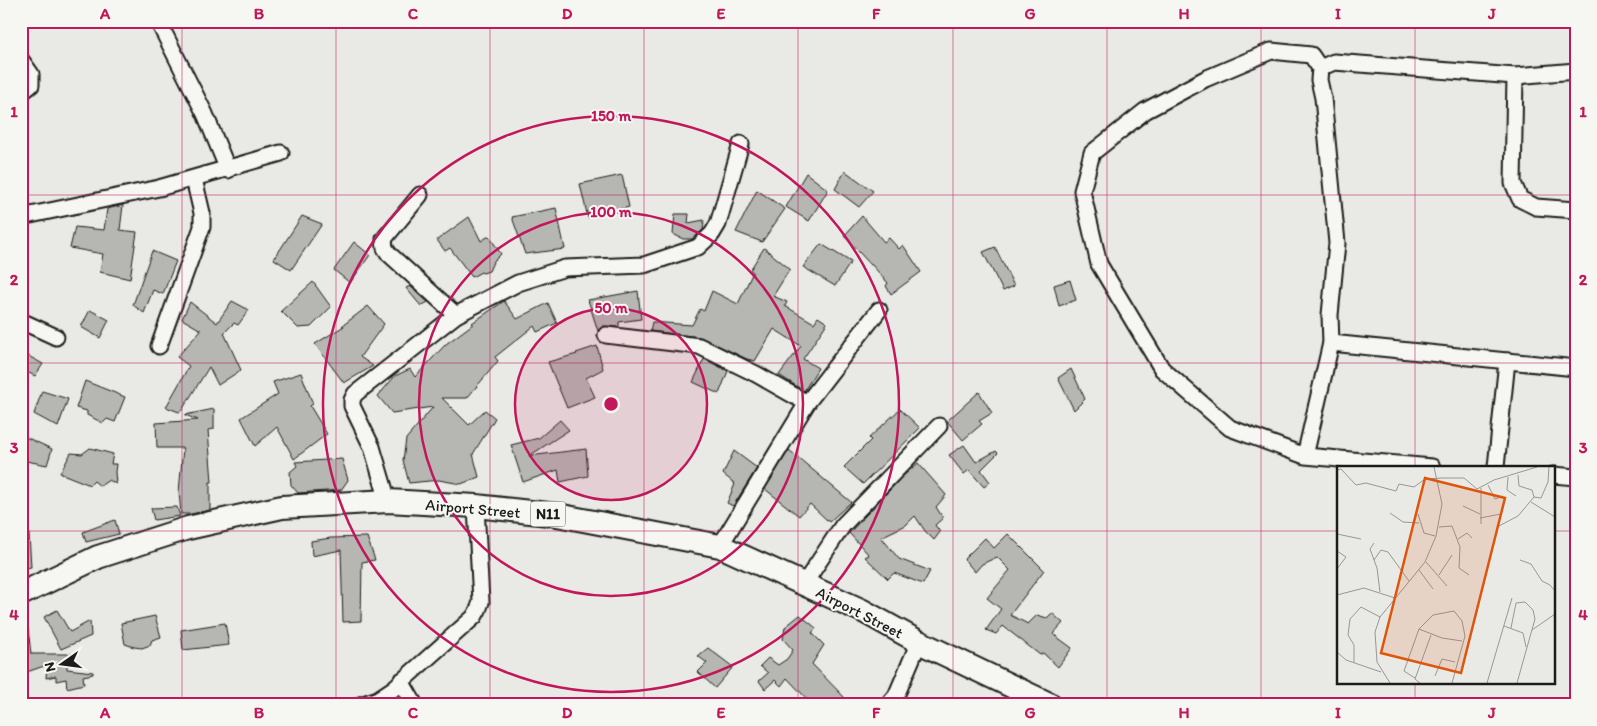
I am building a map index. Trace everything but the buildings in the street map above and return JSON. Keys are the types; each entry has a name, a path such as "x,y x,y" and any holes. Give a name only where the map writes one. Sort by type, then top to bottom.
{"highway":[{"name":"Airport Street","path":"21,594 98,557 188,528 282,507 388,501 476,506 557,515 720,546 863,611 919,642 1051,705"}],"street":[{"path":"158,21 206,114 228,170"},
{"path":"1305,456 1331,343 1330,315 1335,280 1337,243 1323,98 1319,80 1320,68 1311,55 1270,51 1205,78 1145,111 1092,153 1082,191 1099,264 1162,369 1230,428 1305,456 1420,466"},
{"path":"21,60 31,74 31,85 21,93"},
{"path":"1320,68 1334,62 1515,76 1576,71"},
{"path":"1515,76 1513,183 1520,199 1536,207 1576,210"},
{"path":"388,501 372,448 352,406 355,394 456,315 518,283 565,268 644,265 698,247 712,234 718,224 741,144"},
{"path":"21,217 150,190 228,170 281,153"},
{"path":"159,346 202,227 202,213 194,178"},
{"path":"420,195 384,239 385,248 389,254 456,315"},
{"path":"720,546 807,403 879,310"},
{"path":"21,321 56,338"},
{"path":"606,335 699,346 756,374 807,403"},
{"path":"1331,343 1576,368"},
{"path":"1496,466 1507,361"},
{"path":"804,584 843,525 939,426"},
{"path":"1554,475 1576,476"},
{"path":"360,705 378,699 392,689 474,617 480,602 476,506"},
{"path":"888,705 896,696 919,642"},
{"path":"401,681 415,705"}]}
